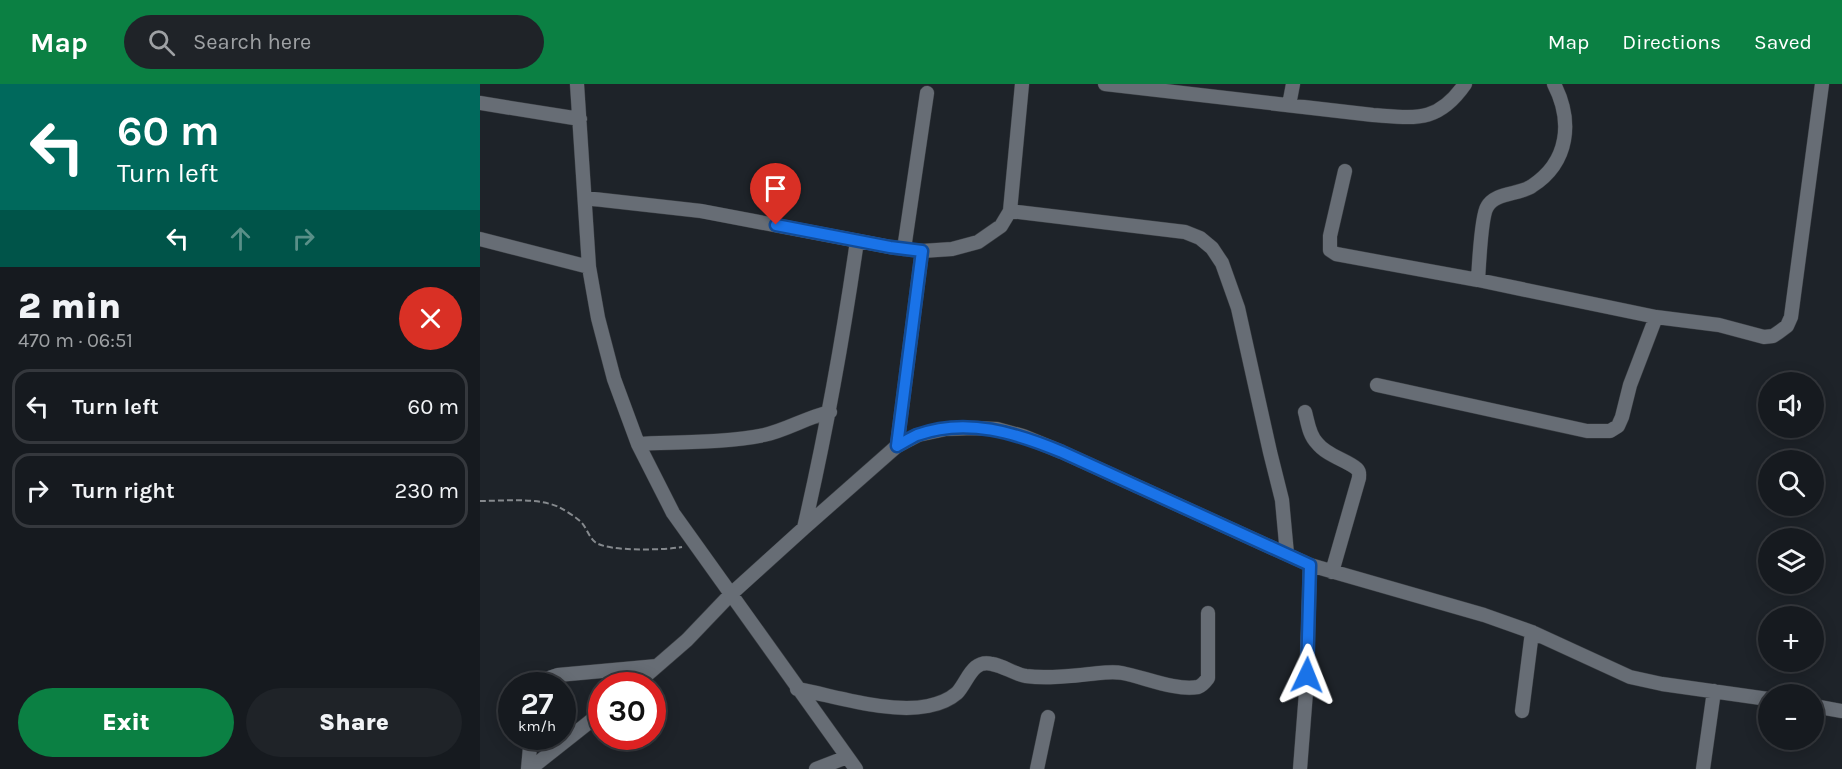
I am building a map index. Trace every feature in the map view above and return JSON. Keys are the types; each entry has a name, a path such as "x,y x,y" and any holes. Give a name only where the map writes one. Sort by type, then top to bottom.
{"street":[{"path":"577,84 589,267 598,318 614,379 638,444 673,513 730,596 856,769"},
{"path":"585,198 701,211 904,249 922,251 952,249 978,243 1001,226 1010,211 1022,84"},
{"path":"1105,84 1407,117 1428,115 1446,106 1465,84"},
{"path":"1289,105 1293,84"},
{"path":"1478,280 1487,206 1494,199 1532,187 1549,171 1560,153 1566,132 1565,112 1554,84"},
{"path":"1345,171 1330,236 1330,250 1336,254 1478,280 1656,317 1719,325 1764,338 1773,336 1786,326 1791,317 1822,84"},
{"path":"904,249 927,93"},
{"path":"480,103 580,118"},
{"path":"1010,211 1185,232 1200,238 1212,248 1222,263 1238,308 1282,500 1287,554"},
{"path":"480,238 589,267"},
{"path":"804,528 843,342 857,241"},
{"path":"897,446 922,251"},
{"path":"1377,385 1587,431 1610,431 1618,426 1622,417 1630,385 1656,317"},
{"path":"638,444 764,435 782,430 812,416 830,412"},
{"path":"1305,412 1310,432 1317,443 1329,454 1356,468 1359,472 1332,572"},
{"path":"650,672 687,640 730,596 804,528 897,446 918,435 946,429 997,429 1023,436 1062,452 1310,565 1484,615 1532,632 1630,677 1662,684 1758,698"},
{"path":"1300,769 1306,692 1310,565"},
{"path":"797,689 884,706 911,708 928,706 943,702 956,693 972,669 980,663 989,663 1024,676 1110,672 1166,684 1199,687 1208,678 1208,613"},
{"path":"1522,711 1532,632"},
{"path":"576,673 657,666"},
{"path":"1703,769 1714,691"},
{"path":"1824,708 1842,711"},
{"path":"1037,769 1048,717"},
{"path":"529,769 588,723"},
{"path":"529,769 530,750"},
{"path":"816,769 847,757"}],"path":[{"path":"480,501 531,501 559,507 581,522 596,543 603,547 660,550 694,544"}],"route":[{"path":"776,225 922,251 897,446 918,435 946,429 997,429 1023,436 1310,565 1307,675"}]}
